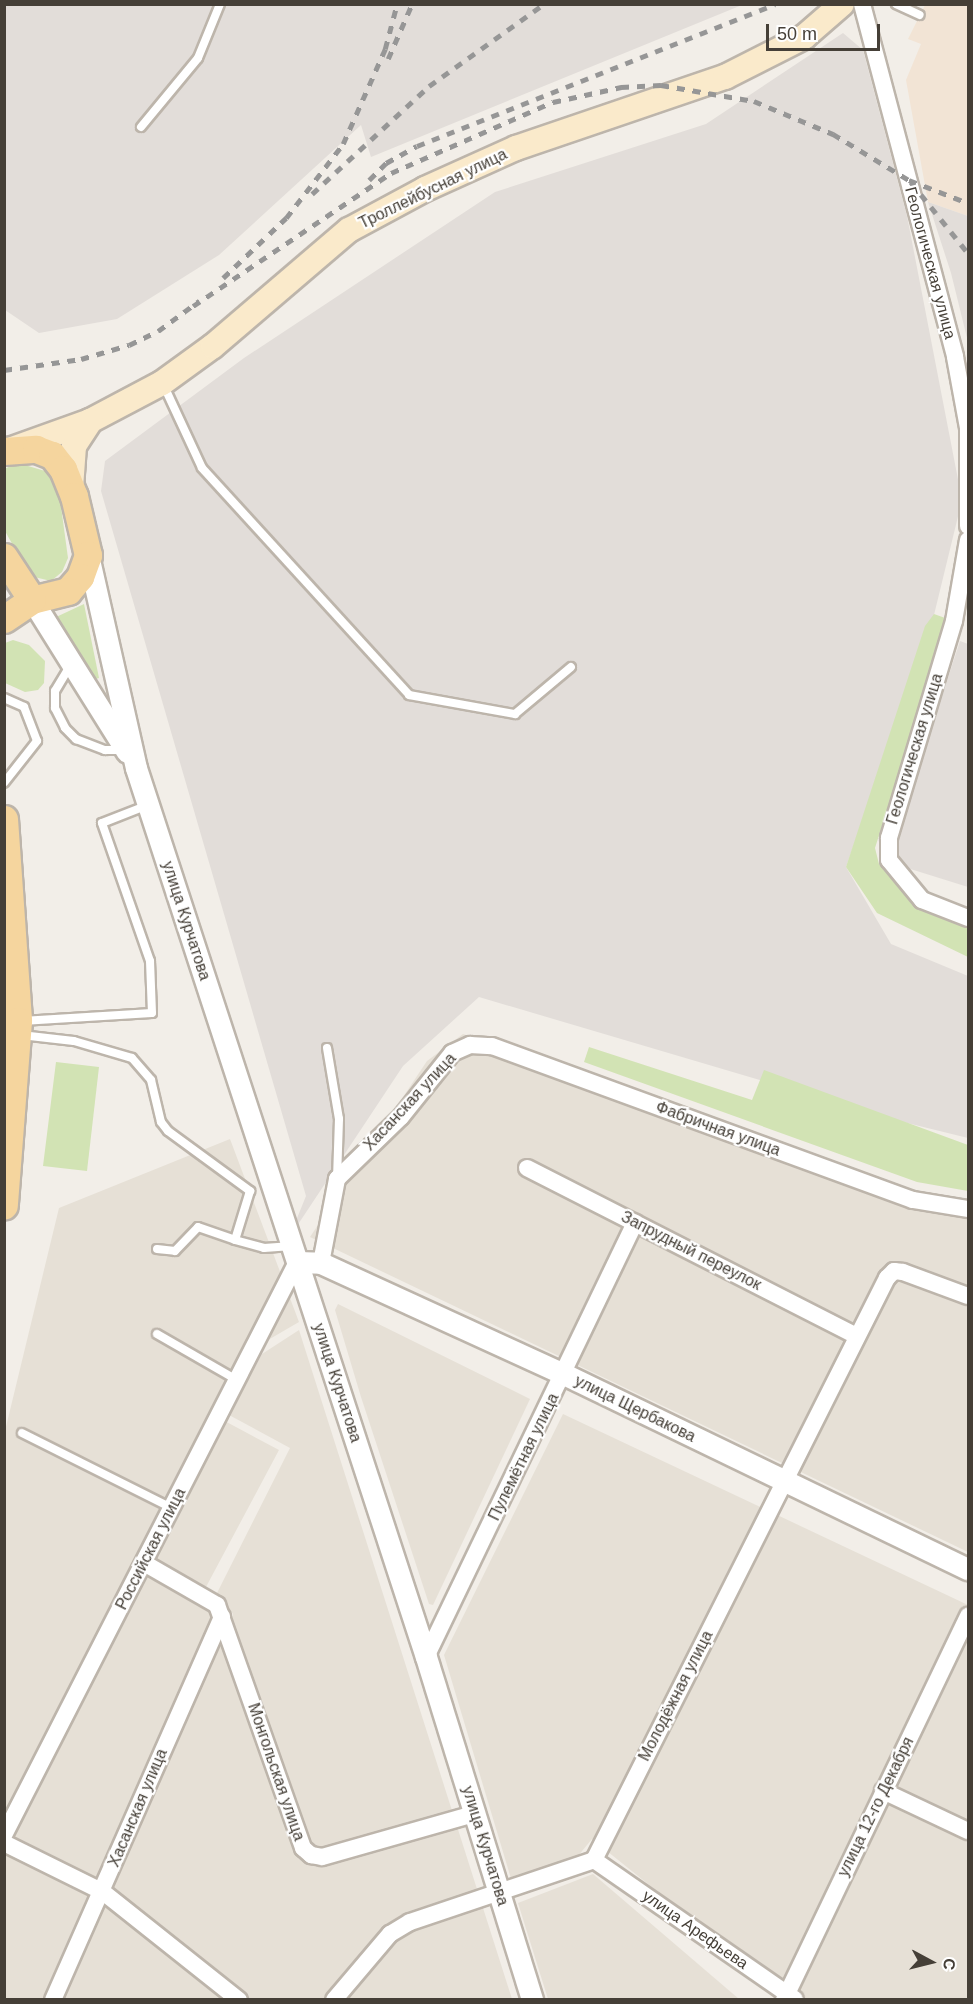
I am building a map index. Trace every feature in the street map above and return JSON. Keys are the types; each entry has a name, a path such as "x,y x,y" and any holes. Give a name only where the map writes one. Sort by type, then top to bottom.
{"main road":[{"name":"Троллейбусная улица","path":"8,450 90,421 162,383 213,346 349,230 425,189 516,148 725,77 804,37 842,4"},
{"name":"Троллейбусная улица","path":"71,488 74,446 90,421"},
{"path":"4,619 32,600 68,591 80,577 88,555 71,488 52,455 36,449 8,450"},
{"path":"4,557 32,600"},
{"path":"4,819 18,1028 4,1205"}],"street":[{"name":"Геологическая улица","path":"862,4 955,357 968,428 969,526"},
{"name":"Геологическая улица","path":"969,540 954,621 889,838 889,860 922,900 969,918"},
{"name":"улица Курчатова","path":"88,555 131,759 426,1657 532,2000"},
{"name":"улица Курчатова","path":"32,600 131,759"},
{"name":"Хасанская улица","path":"337,1179 401,1117 452,1053 470,1045"},
{"name":"Фабричная улица","path":"470,1045 492,1046 913,1200 969,1209"},
{"name":"Запрудный переулок","path":"527,1168 855,1335"},
{"path":"321,1263 337,1179"},
{"name":"Пулемётная улица","path":"426,1657 636,1223"},
{"name":"улица Щербакова","path":"295,1254 321,1263 564,1374 969,1569"},
{"name":"Российская улица","path":"4,1835 237,1380 295,1254"},
{"name":"Молодёжная улица","path":"594,1860 855,1335 887,1278 894,1271 903,1272 969,1296"},
{"name":"Монгольская улица","path":"144,1563 212,1600 222,1617 303,1848 310,1855 322,1857 474,1814"},
{"name":"улица 12-го Декабря","path":"789,1998 883,1791 969,1616"},
{"name":"Хасанская улица","path":"53,2000 103,1892 222,1617"},
{"path":"883,1791 969,1831"},
{"path":"4,1844 103,1892 239,2000"},
{"path":"334,2000 390,1934 410,1922 594,1860"},
{"name":"улица Арефьева","path":"594,1860 789,1998"}],"lane":[{"path":"141,127 198,58 220,4"},
{"path":"896,4 920,15"},
{"path":"162,383 201,468 409,695 515,714 571,667"},
{"path":"72,663 55,691 55,708 64,728 76,739 131,759"},
{"path":"4,698 24,707 37,741 4,783"},
{"path":"18,1028 152,1013 150,961 102,823 148,805"},
{"path":"18,1028 113,1050 143,1066 168,1131 250,1191 236,1240"},
{"path":"327,1048 339,1119 337,1179"},
{"path":"157,1249 175,1251 198,1227 264,1248 295,1254"},
{"path":"157,1334 237,1380"},
{"path":"22,1433 172,1508"}],"shaded area":[{"path":"4,5 742,5 371,157 361,125 219,255 117,319 39,333 5,310"},
{"path":"925,5 968,5 968,216 928,202 906,80 921,44 908,39"},
{"path":"843,33 863,50 907,216 962,500 934,615 846,867 891,944 968,976 968,1138 899,1121 479,997 403,1066 289,1238 306,1196 101,491 105,461 244,358 495,192 706,124"},
{"path":"928,202 968,216 968,342 951,273"},
{"path":"960,641 968,644 968,887 904,867 896,859 893,846"},
{"path":"463,1034 968,1211 968,1552 310,1237 427,1061"},
{"path":"230,1139 299,1322 256,1347 221,1419 279,1450 206,1587 225,1617 50,1999 5,1999 4,1435 59,1208"},
{"path":"338,1304 530,1399 433,1605 429,1604 361,1397 335,1310"},
{"path":"299,1330 512,1999 59,2000 233,1614 217,1593 290,1448 229,1415 262,1354"},
{"path":"563,1414 968,1605 968,1999 805,1999 771,1983 592,1839 573,1862 512,1882 444,1655"},
{"path":"593,1874 739,1999 548,1999 518,1903"}],"green space":[{"path":"18,463 45,471 59,492 68,558 62,572 51,581 30,576 5,531 4,469"},
{"path":"84,604 99,678 96,679 54,618"},
{"path":"934,614 948,619 875,848 879,864 913,904 968,926 968,957 877,913 846,867 925,626"},
{"path":"13,640 29,645 45,661 44,683 38,690 25,692 5,683 5,643"},
{"path":"589,1047 752,1100 764,1070 968,1145 968,1191 917,1182 584,1062"},
{"path":"56,1062 99,1067 87,1171 43,1166"}],"railway":[{"path":"223,278 286,218 343,144 385,49 397,4"},
{"path":"388,59 412,4"},
{"path":"312,194 429,86 544,4"},
{"path":"369,180 386,163 417,146 775,4"},
{"path":"193,306 391,173 553,102 621,87 661,85 754,101 833,134 909,180 968,203"},
{"path":"911,182 968,253"},
{"path":"4,370 81,359 129,345 158,331 199,301"}]}
